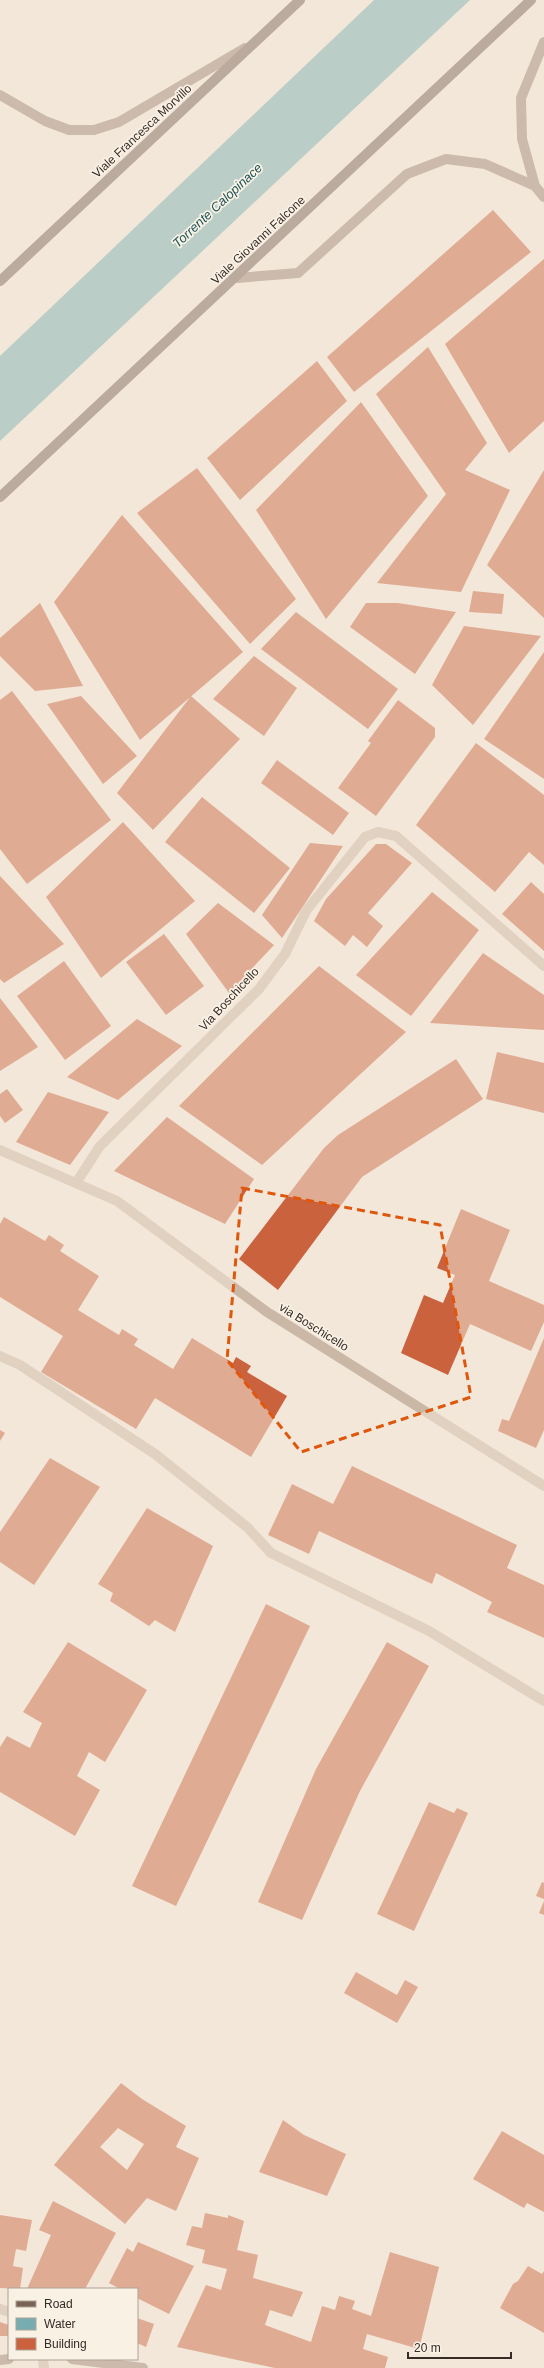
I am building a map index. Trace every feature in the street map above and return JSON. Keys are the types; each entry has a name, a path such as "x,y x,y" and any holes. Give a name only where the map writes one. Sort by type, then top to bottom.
{"main road":[{"name":"Viale Francesca Morvillo","path":"0,281 300,0"},
{"name":"Viale Giovanni Falcone","path":"0,497 236,278 531,0"}],"street":[{"path":"0,95 45,121 69,130 94,130 119,122 257,41"},
{"path":"544,42 520,98 522,139 535,186 544,197"},
{"path":"236,278 298,274 407,174 446,159 485,164 535,186"},
{"name":"Via Boschicello","path":"76,1183 100,1146 259,989 285,954 306,911 365,837 378,832 396,836 544,966"},
{"path":"0,1150 76,1183"},
{"name":"via Boschicello","path":"76,1183 117,1201 267,1312 544,1486"},
{"path":"0,1356 20,1365 156,1454 247,1527 271,1553 429,1630 544,1701"},
{"path":"80,2360 143,2368"}],"highlighted area":[{"path":"242,1188 440,1225 471,1397 301,1452 227,1360"}],"water":[{"name":"Torrente Calopinace","path":"374,0 470,0 0,441 0,356"}],"building":[{"path":"493,210 531,252 354,392 327,357"},
{"path":"544,259 544,421 509,453 445,344"},
{"path":"428,347 487,443 465,470 510,490 461,592 377,583 446,494 376,394"},
{"path":"317,361 347,401 240,500 207,458"},
{"path":"361,402 428,496 326,619 256,510"},
{"path":"197,468 296,599 250,644 137,513"},
{"path":"544,470 544,618 487,565"},
{"path":"122,515 243,652 140,740 54,602"},
{"path":"473,591 504,594 502,614 469,612"},
{"path":"40,603 83,686 35,691 0,656 0,638"},
{"path":"366,603 398,603 456,612 415,674 350,627"},
{"path":"296,612 398,689 368,729 261,649"},
{"path":"464,626 541,636 473,725 432,685"},
{"path":"544,652 544,779 484,739"},
{"path":"254,656 297,688 264,736 213,699"},
{"path":"12,691 111,820 27,884 0,849 0,700"},
{"path":"81,696 137,756 103,784 47,704"},
{"path":"191,696 240,739 153,830 117,793"},
{"path":"398,700 435,728 435,737 376,816 338,788 371,743 368,741"},
{"path":"476,743 544,795 544,865 529,852 495,892 416,825"},
{"path":"277,760 349,813 333,835 261,783"},
{"path":"202,797 290,868 254,913 165,842"},
{"path":"123,822 195,901 101,978 46,897"},
{"path":"310,843 343,846 282,938 262,915"},
{"path":"376,844 386,844 412,863 368,913 383,926 367,947 353,935 345,946 314,921 326,899"},
{"path":"0,876 64,944 4,983 0,979"},
{"path":"531,882 544,894 544,951 502,914"},
{"path":"432,892 479,930 411,1016 356,975"},
{"path":"218,903 274,945 229,993 186,934"},
{"path":"164,934 204,986 166,1015 126,962"},
{"path":"483,953 544,995 544,1030 430,1023"},
{"path":"64,961 111,1026 65,1060 17,996"},
{"path":"319,966 406,1032 262,1165 179,1106"},
{"path":"0,998 38,1047 0,1071"},
{"path":"137,1019 182,1046 118,1100 67,1077"},
{"path":"497,1052 544,1063 544,1113 486,1099"},
{"path":"456,1059 483,1099 362,1177 278,1290 239,1259 324,1148 338,1135"},
{"path":"7,1089 23,1110 5,1123 0,1116 0,1094"},
{"path":"48,1092 109,1112 70,1165 16,1142"},
{"path":"167,1117 254,1179 225,1224 114,1171"},
{"path":"461,1209 510,1230 489,1281 544,1305 544,1322 531,1351 470,1324 448,1375 401,1353 424,1295 443,1303 455,1275 437,1268"},
{"path":"4,1217 45,1241 49,1235 64,1245 60,1251 99,1276 78,1310 119,1335 122,1329 138,1339 134,1345 173,1369 192,1338 233,1363 236,1357 251,1366 247,1372 287,1396 251,1457 155,1398 136,1429 41,1372 63,1336 0,1297 0,1224"},
{"path":"544,1338 544,1430 536,1448 498,1431 502,1419 509,1421"},
{"path":"0,1430 5,1433 0,1441"},
{"path":"50,1458 100,1487 34,1585 0,1562 0,1532"},
{"path":"352,1466 517,1545 507,1568 544,1585 544,1638 487,1612 492,1602 436,1573 432,1584 319,1531 309,1554 268,1535 292,1484 333,1504"},
{"path":"147,1508 213,1546 175,1632 155,1620 149,1626 110,1601 113,1593 98,1584"},
{"path":"266,1604 310,1626 176,1906 132,1886"},
{"path":"68,1642 147,1690 105,1762 89,1752 77,1776 100,1790 75,1836 0,1792 0,1747 7,1736 30,1748 42,1723 23,1712"},
{"path":"387,1642 429,1666 360,1791 302,1920 258,1902 316,1769"},
{"path":"429,1802 454,1813 457,1808 468,1813 414,1931 377,1914"},
{"path":"542,1882 544,1883 544,1899 536,1896"},
{"path":"544,1901 544,1915 539,1913"},
{"path":"356,1972 397,1995 405,1980 418,1987 397,2023 344,1993"},
{"path":"121,2083 142,2099 186,2126 176,2147 199,2158 176,2211 147,2198 125,2224 54,2165","holes":["118,2128 144,2144 127,2170 100,2147"]},
{"path":"283,2120 304,2135 346,2154 327,2196 259,2172"},
{"path":"502,2131 544,2155 544,2212 527,2203 524,2208 473,2179"},
{"path":"53,2201 116,2233 86,2288 27,2288 51,2235 39,2230"},
{"path":"205,2213 228,2218 228,2215 244,2221 237,2250 258,2255 253,2278 303,2292 292,2317 270,2310 265,2325 311,2342 322,2306 335,2310 339,2296 355,2301 352,2309 371,2316 390,2252 439,2267 419,2349 367,2334 363,2349 388,2357 385,2368 275,2368 177,2347 206,2285 221,2290 227,2269 202,2263 205,2250 186,2245 192,2226 202,2228"},
{"path":"0,2215 32,2220 26,2251 16,2249 13,2266 23,2268 20,2288 0,2288"},
{"path":"138,2242 194,2266 169,2314 138,2298 138,2288 118,2288 109,2283 127,2248 133,2252"},
{"path":"528,2266 542,2274 544,2271 544,2333 500,2308 513,2284 518,2281"},
{"path":"138,2318 154,2324 146,2347 138,2343"},
{"path":"0,2322 8,2325 8,2336 0,2336"}]}
